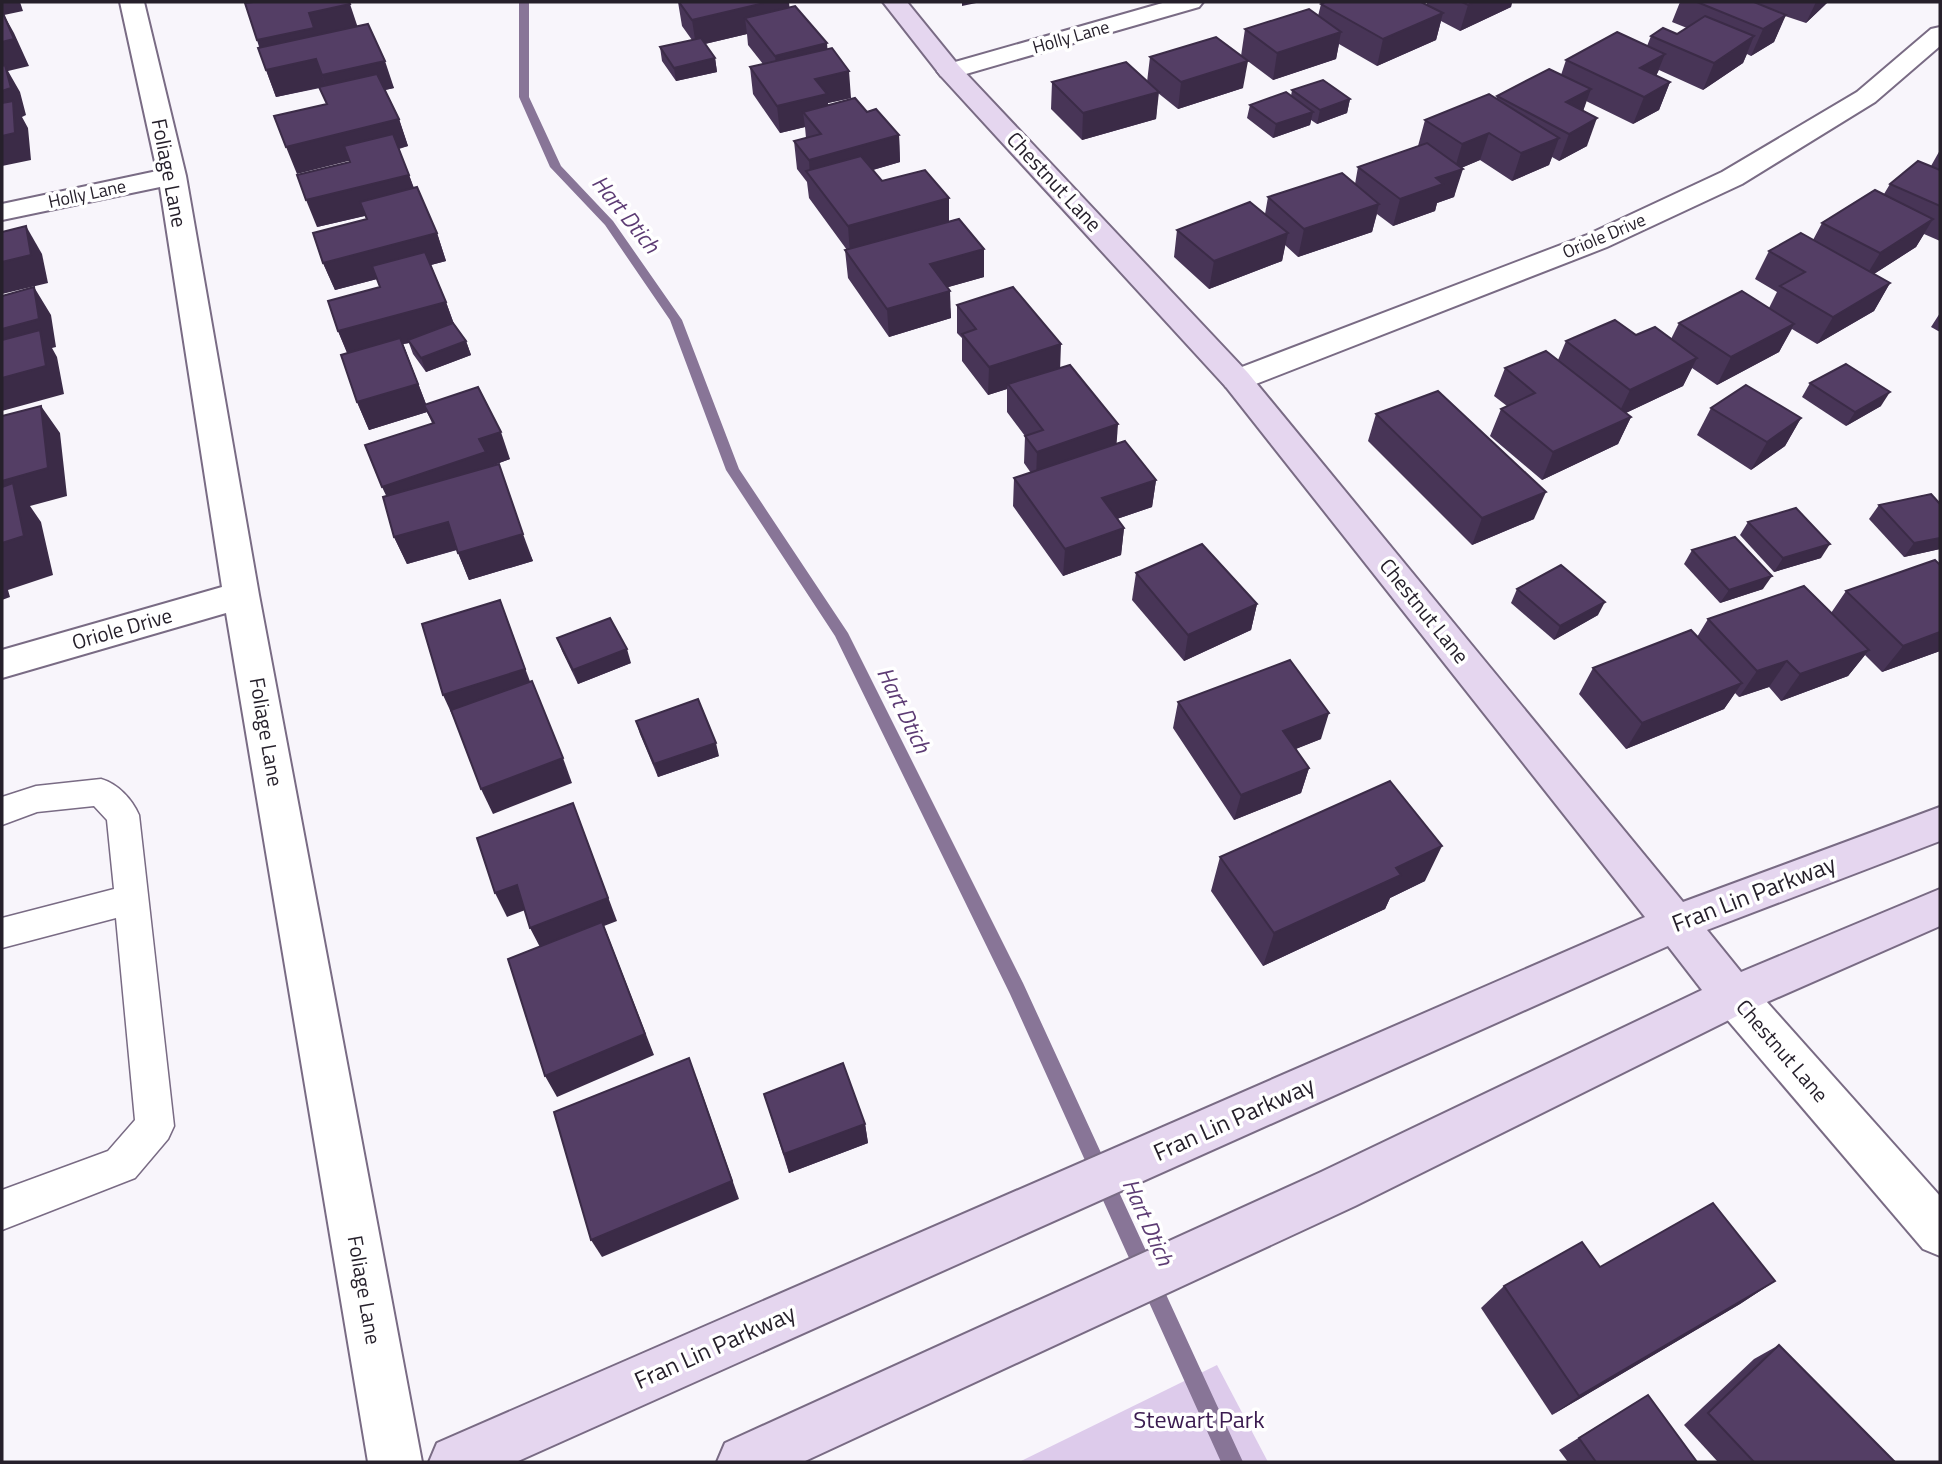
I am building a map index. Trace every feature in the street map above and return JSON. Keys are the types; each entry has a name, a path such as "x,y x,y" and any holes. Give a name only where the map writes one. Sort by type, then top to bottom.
{"street":[{"name":"Foliage Lane","path":"132,2 172,176 242,595 395,1462"},
{"name":"Chestnut Lane","path":"895,2 950,71 1237,380 1734,996 1940,1232"},
{"name":"Holly Lane","path":"950,71 1191,2"},
{"name":"Oriole Drive","path":"1237,380 1597,241 1732,178 1866,97 1940,34"},
{"name":"Holly Lane","path":"2,212 172,176"},
{"name":"Oriole Drive","path":"2,664 242,595"},
{"name":"Fran Lin Parkway","path":"456,1462 1676,923 1940,824"},
{"path":"744,1462 1338,1189 1734,996 1940,908"}],"lane":[{"path":"2,811 36,799 101,792 123,815 155,1126 121,1165 2,1210"},
{"path":"2,933 132,899"}],"green space":[{"name":"Stewart Park","path":"1217,1365 1268,1462 1019,1462"}],"building":[{"path":"679,2 768,2 692,20"},
{"path":"1421,2 1443,13 1383,39 1321,4"},
{"path":"1697,2 1754,2 1786,15 1763,29"},
{"path":"245,3 350,4 309,13 314,28 257,40"},
{"path":"795,6 827,43 775,56 745,18"},
{"path":"1309,9 1341,32 1277,53 1245,29"},
{"path":"2,11 14,39 2,42"},
{"path":"1705,16 1754,36 1714,63 1651,36 1663,28 1677,34"},
{"path":"368,24 385,61 322,75 316,59 266,70 258,48"},
{"path":"1617,32 1665,54 1640,68 1670,82 1644,97 1566,60"},
{"path":"1216,37 1248,61 1181,82 1150,57"},
{"path":"701,38 715,58 674,68 660,47"},
{"path":"832,48 849,71 815,79 827,94 777,106 750,67"},
{"path":"1126,62 1159,92 1083,113 1052,82"},
{"path":"5,65 11,88 2,91 2,66"},
{"path":"1549,69 1591,89 1566,102 1597,118 1569,134 1497,96"},
{"path":"377,74 399,119 286,147 274,116 327,104 319,87"},
{"path":"1323,80 1350,99 1320,110 1292,90"},
{"path":"1286,92 1313,112 1276,124 1250,105"},
{"path":"1489,94 1559,138 1521,153 1489,133 1462,144 1425,120"},
{"path":"855,98 867,112 876,109 899,135 809,160 794,141 821,134 803,112"},
{"path":"13,101 15,133 2,136 2,103"},
{"path":"393,134 409,175 306,200 297,175 350,162 344,146"},
{"path":"1427,143 1463,169 1436,178 1443,184 1400,199 1358,167"},
{"path":"861,156 882,181 925,170 949,198 848,226 806,171"},
{"path":"1918,161 1940,170 1940,206 1890,184"},
{"path":"1342,173 1379,204 1304,229 1268,197"},
{"path":"417,187 437,233 323,263 313,233 367,219 360,202"},
{"path":"1875,190 1933,219 1880,253 1822,223"},
{"path":"1250,202 1288,233 1214,261 1177,230"},
{"path":"959,219 984,249 930,264 950,291 887,309 845,250"},
{"path":"26,226 31,255 2,262 2,232"},
{"path":"1801,233 1890,283 1833,317 1780,286 1805,272 1769,251"},
{"path":"425,252 446,302 338,331 328,301 380,287 372,266"},
{"path":"34,287 39,319 2,329 2,296"},
{"path":"1013,287 1061,344 989,367 962,334 976,329 957,305"},
{"path":"1742,291 1794,324 1731,357 1679,323"},
{"path":"1615,320 1636,335 1655,327 1697,358 1630,390 1566,341"},
{"path":"453,323 466,341 421,358 408,340"},
{"path":"40,330 46,366 2,378 2,340"},
{"path":"400,338 418,384 357,402 341,355"},
{"path":"1546,351 1631,417 1553,452 1501,409 1535,393 1505,368"},
{"path":"1846,364 1890,392 1855,412 1810,383"},
{"path":"1070,365 1118,424 1037,452 1025,436 1043,430 1008,384"},
{"path":"1746,385 1801,418 1767,442 1711,408"},
{"path":"478,387 501,432 479,439 486,452 382,487 365,445 434,423 424,405"},
{"path":"1438,391 1546,492 1482,518 1376,414"},
{"path":"41,406 48,468 2,481 2,416"},
{"path":"1125,441 1156,480 1102,498 1124,528 1065,549 1014,478"},
{"path":"499,464 523,534 458,553 448,522 394,537 383,497"},
{"path":"13,483 24,536 2,543 2,487"},
{"path":"1931,494 1940,504 1940,538 1914,543 1879,505"},
{"path":"1796,508 1830,544 1783,558 1748,522"},
{"path":"1735,537 1772,576 1729,590 1692,550"},
{"path":"1202,544 1257,604 1188,635 1136,573"},
{"path":"1935,560 1940,565 1940,632 1903,646 1846,591"},
{"path":"1561,565 1605,602 1560,626 1517,589"},
{"path":"1804,586 1869,650 1800,674 1787,661 1757,671 1708,619"},
{"path":"500,600 525,669 443,695 422,624"},
{"path":"610,618 627,649 573,670 557,638"},
{"path":"1691,630 1742,683 1642,723 1593,668"},
{"path":"1290,660 1329,713 1283,731 1309,768 1241,795 1178,702"},
{"path":"532,681 563,758 481,789 451,710"},
{"path":"698,699 716,743 654,764 636,721"},
{"path":"1390,781 1442,846 1396,868 1401,875 1274,933 1220,857"},
{"path":"573,803 608,898 530,928 517,885 495,893 477,838"},
{"path":"602,922 645,1034 545,1076 508,959"},
{"path":"689,1058 732,1181 591,1240 554,1112"},
{"path":"843,1063 865,1124 784,1154 764,1094"},
{"path":"1713,1203 1775,1281 1579,1396 1504,1286 1582,1242 1600,1267"},
{"path":"1779,1345 1895,1462 1754,1462 1708,1413"},
{"path":"1648,1395 1697,1462 1596,1462 1579,1438"}],"waterway":[{"name":"Hart Dtich","path":"524,2 524,97 556,167 609,223 676,320 733,470 841,633 1017,989 1232,1462"}]}
